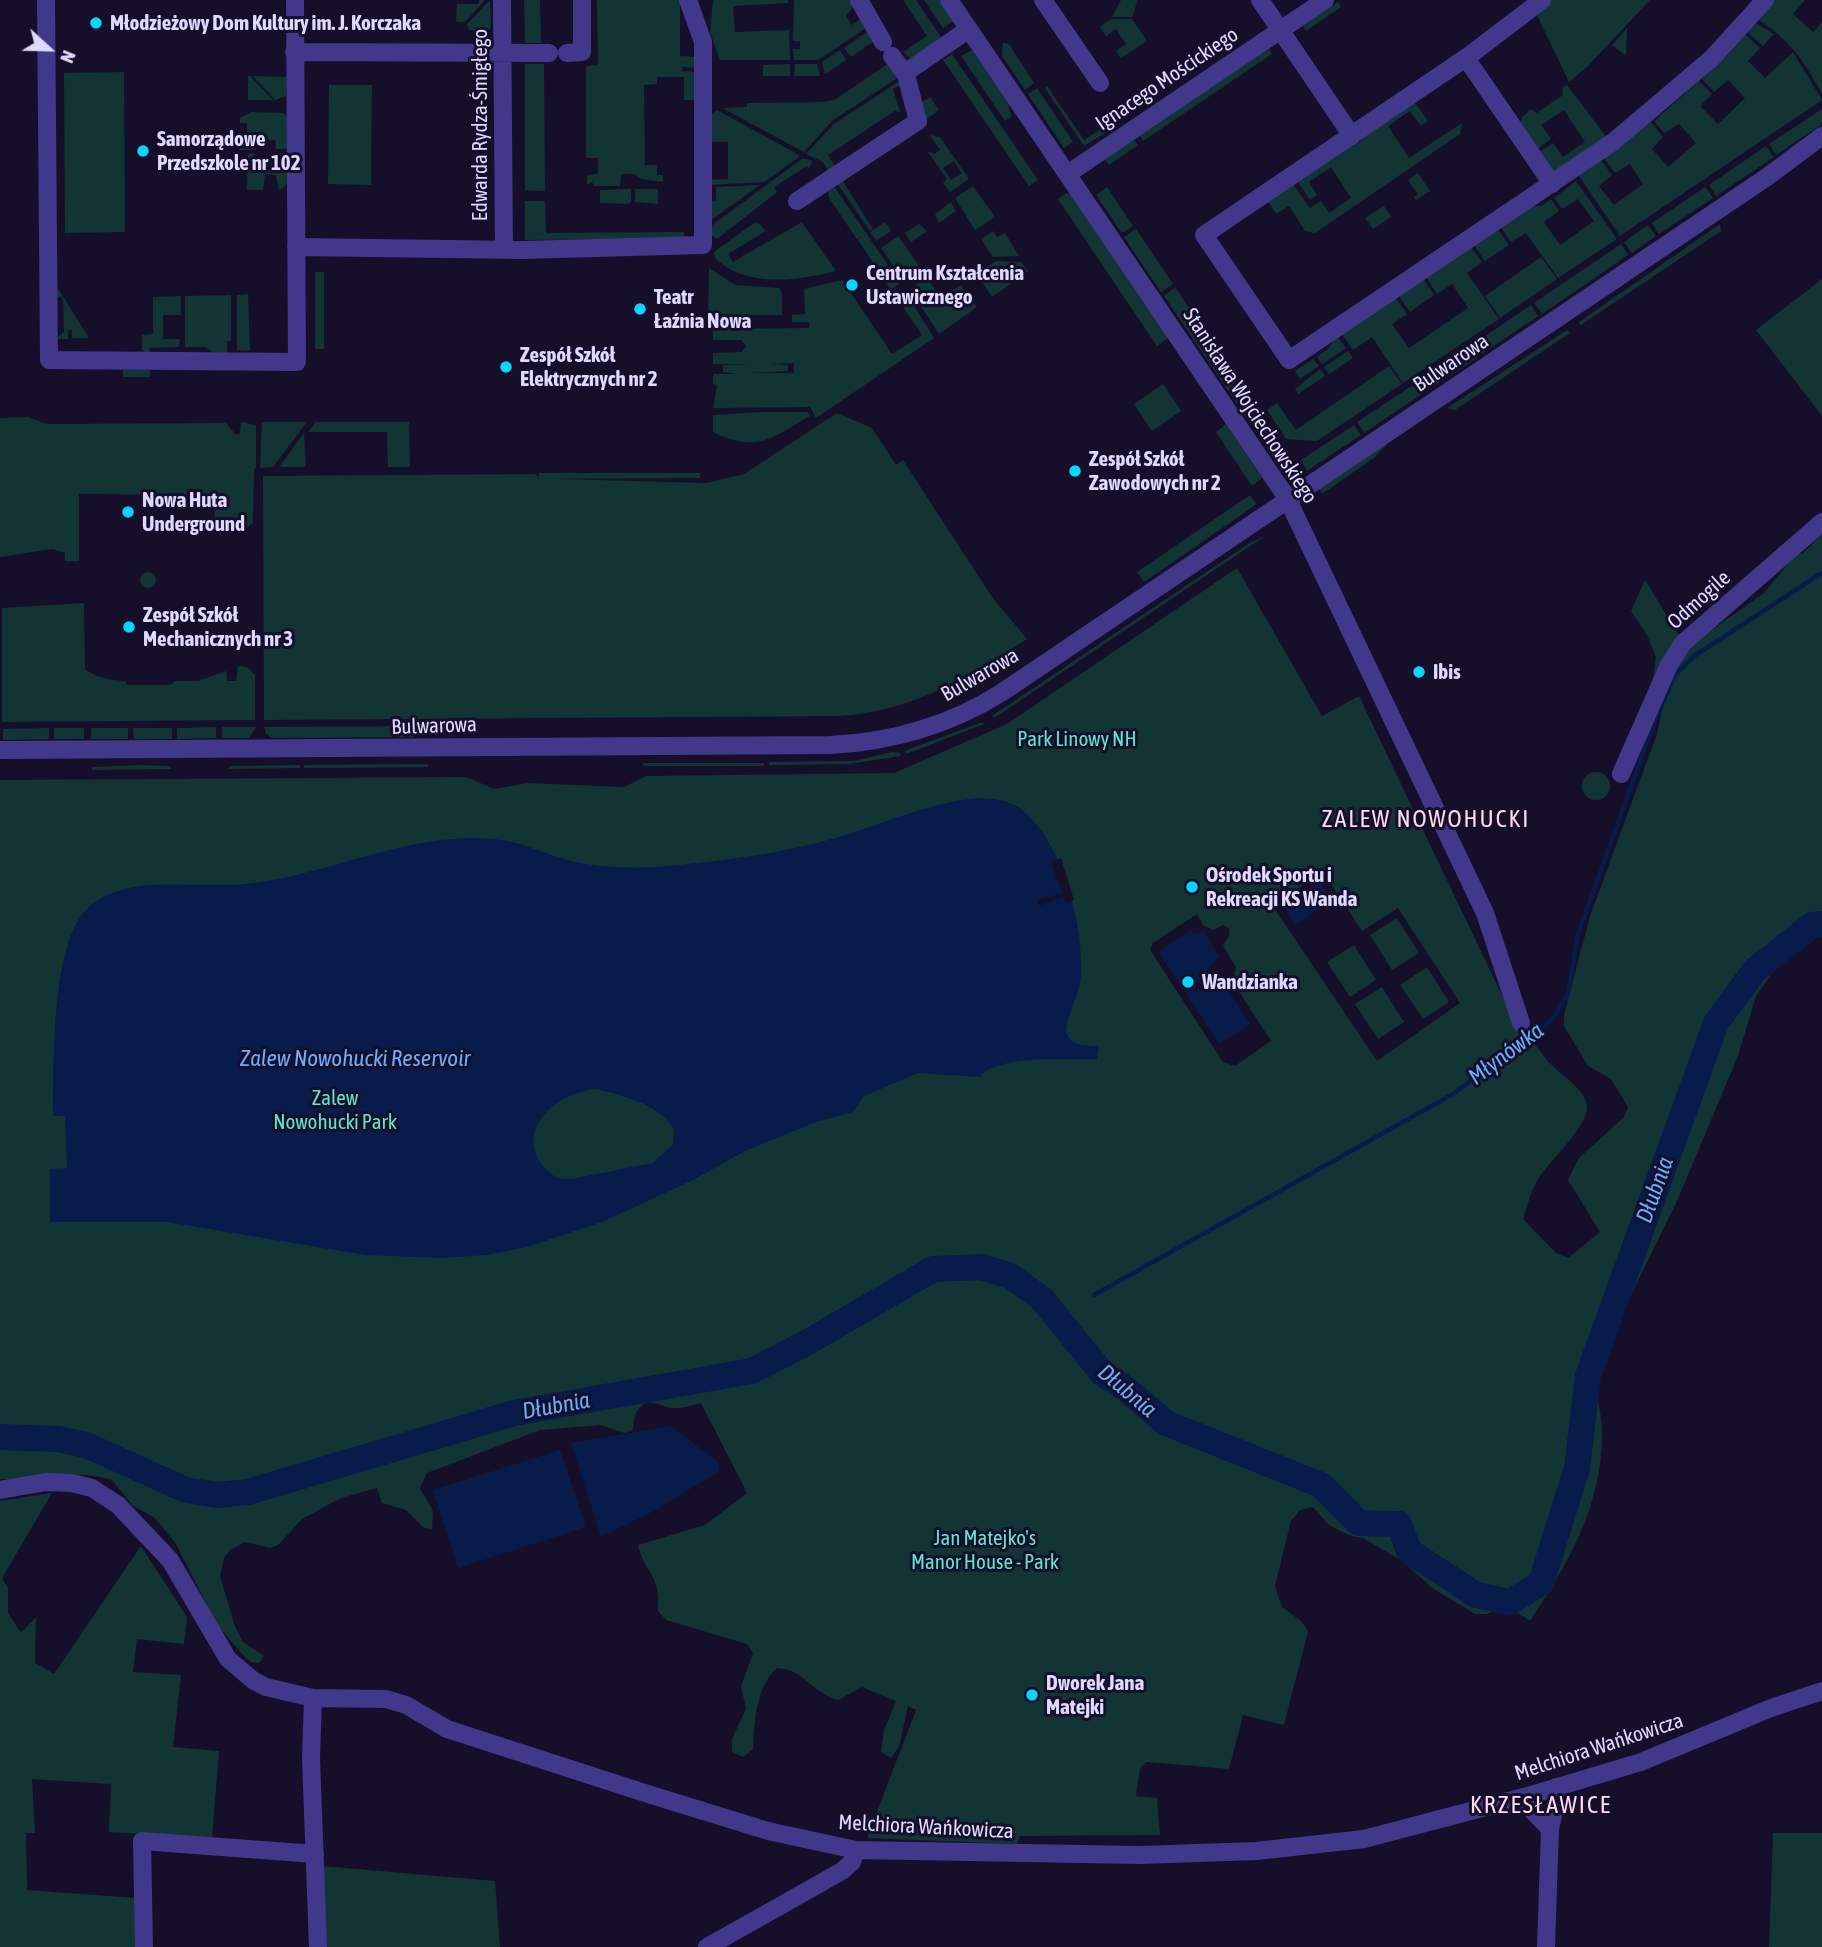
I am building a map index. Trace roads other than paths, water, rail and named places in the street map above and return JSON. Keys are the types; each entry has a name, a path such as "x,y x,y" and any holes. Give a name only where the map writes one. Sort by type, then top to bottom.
{"street":[{"path":"46,0 48,360 297,362 295,0"},
{"name":"Edwarda Rydza-Śmigłego","path":"502,0 504,250"},
{"path":"294,52 582,52 582,0"},
{"path":"296,247 504,250 703,246 703,41 688,0"},
{"path":"797,201 918,121 905,73 859,0"},
{"name":"Stanisława Wojciechowskiego","path":"949,0 1069,173 1287,498 1485,914 1521,1023"},
{"path":"1043,0 1100,83"},
{"path":"1260,0 1352,136"},
{"name":"Ignacego Mościckiego","path":"1069,173 1325,0"},
{"path":"1542,0 1466,58 1204,235 1289,360 1613,142 1668,99 1712,58 1765,0"},
{"path":"905,73 969,29"},
{"path":"1466,58 1552,184"},
{"name":"Bulwarowa","path":"0,751 830,745 886,738 941,723 992,698 1673,240 1822,136"},
{"name":"Odmogile","path":"1622,774 1666,671 1684,643 1822,522"},
{"name":"Melchiora Wańkowicza","path":"0,1490 46,1482 72,1483 106,1495 137,1521 170,1560 228,1659 267,1687 313,1698 386,1699 406,1705 447,1729 652,1796 768,1831 856,1850 1029,1856 1256,1851 1364,1839 1524,1797 1641,1762 1771,1708 1822,1692"},
{"path":"313,1698 311,1758 318,1947"},
{"path":"1546,1947 1550,1829 1557,1797 1556,1787"},
{"path":"1524,1797 1528,1806 1550,1829"},
{"path":"144,1947 142,1841 315,1854"},
{"path":"707,1947 842,1871 852,1862 856,1850"}],"water":[{"name":"Zalew Nowohucki Reservoir","path":"996,799 1018,807 1033,820 1058,860 1074,907 1081,954 1080,982 1066,1031 1075,1043 1099,1046 1097,1059 1017,1061 989,1070 980,1077 918,1073 864,1096 853,1112 816,1122 745,1151 691,1181 602,1222 527,1247 486,1255 442,1258 365,1255 167,1222 50,1222 50,1169 67,1168 65,1116 53,1116 55,1037 61,975 76,923 89,907 103,897 119,891 155,885 260,882 293,876 393,849 460,838 503,840 564,859 609,867 644,868 701,863 817,843 927,808 963,800","holes":["596,1089 639,1102 659,1113 674,1129 673,1144 653,1163 571,1179 557,1178 542,1164 535,1150 534,1136 539,1122 562,1100"]},
{"path":"1320,882 1332,901 1295,925 1283,906"},
{"name":"Wandzianka","path":"1191,930 1194,934 1203,931 1219,956 1193,988 1196,991 1219,976 1250,1024 1219,1044 1159,952"},
{"path":"671,1426 719,1463 718,1472 652,1512 601,1537 571,1443"},
{"path":"560,1450 586,1527 458,1568 433,1490"}],"waterway":[{"name":"Młynówka","path":"1094,1295 1453,1094 1552,1020 1568,994 1578,934 1655,720 1675,675 1694,656 1822,573"},
{"name":"Dłubnia","path":"0,1437 58,1439 86,1445 186,1490 217,1495 248,1492 514,1413 752,1371 808,1342 933,1269 982,1267 1010,1276 1042,1299 1103,1374 1125,1388 1166,1423 1321,1485 1359,1523 1399,1524 1409,1551 1476,1595 1510,1602 1541,1583 1577,1468 1588,1376 1716,1023 1755,970 1812,925 1822,924"},
{"name":"Młynówka","path":"1039,1297 1051,1293"}],"place":[{"name":"Młodzieżowy Dom Kultury im. J. Korczaka","path":"96,23"},
{"name":"Samorządowe Przedszkole nr 102","path":"143,151"},
{"name":"Centrum Kształcenia Ustawicznego","path":"852,285"},
{"name":"Teatr Łaźnia Nowa","path":"640,309"},
{"name":"Zespół Szkół Elektrycznych nr 2","path":"506,367"},
{"name":"Zespół Szkół Zawodowych nr 2","path":"1075,471"},
{"name":"Nowa Huta Underground","path":"128,512"},
{"name":"Zespół Szkół Mechanicznych nr 3","path":"129,627"},
{"name":"Ibis","path":"1419,672"},
{"name":"Ośrodek Sportu i Rekreacji KS Wanda","path":"1192,887"},
{"name":"Wandzianka","path":"1188,982"},
{"name":"Dworek Jana Matejki","path":"1032,1695"}],"district":[{"name":"ZALEW NOWOHUCKI","path":"1426,819"},
{"name":"KRZESŁAWICE","path":"1541,1805"}],"park label":[{"name":"Park Linowy NH","path":"1077,739"},
{"name":"Zalew Nowohucki Park","path":"335,1110"},
{"name":"Jan Matejko's Manor House - Park","path":"985,1550"}]}
